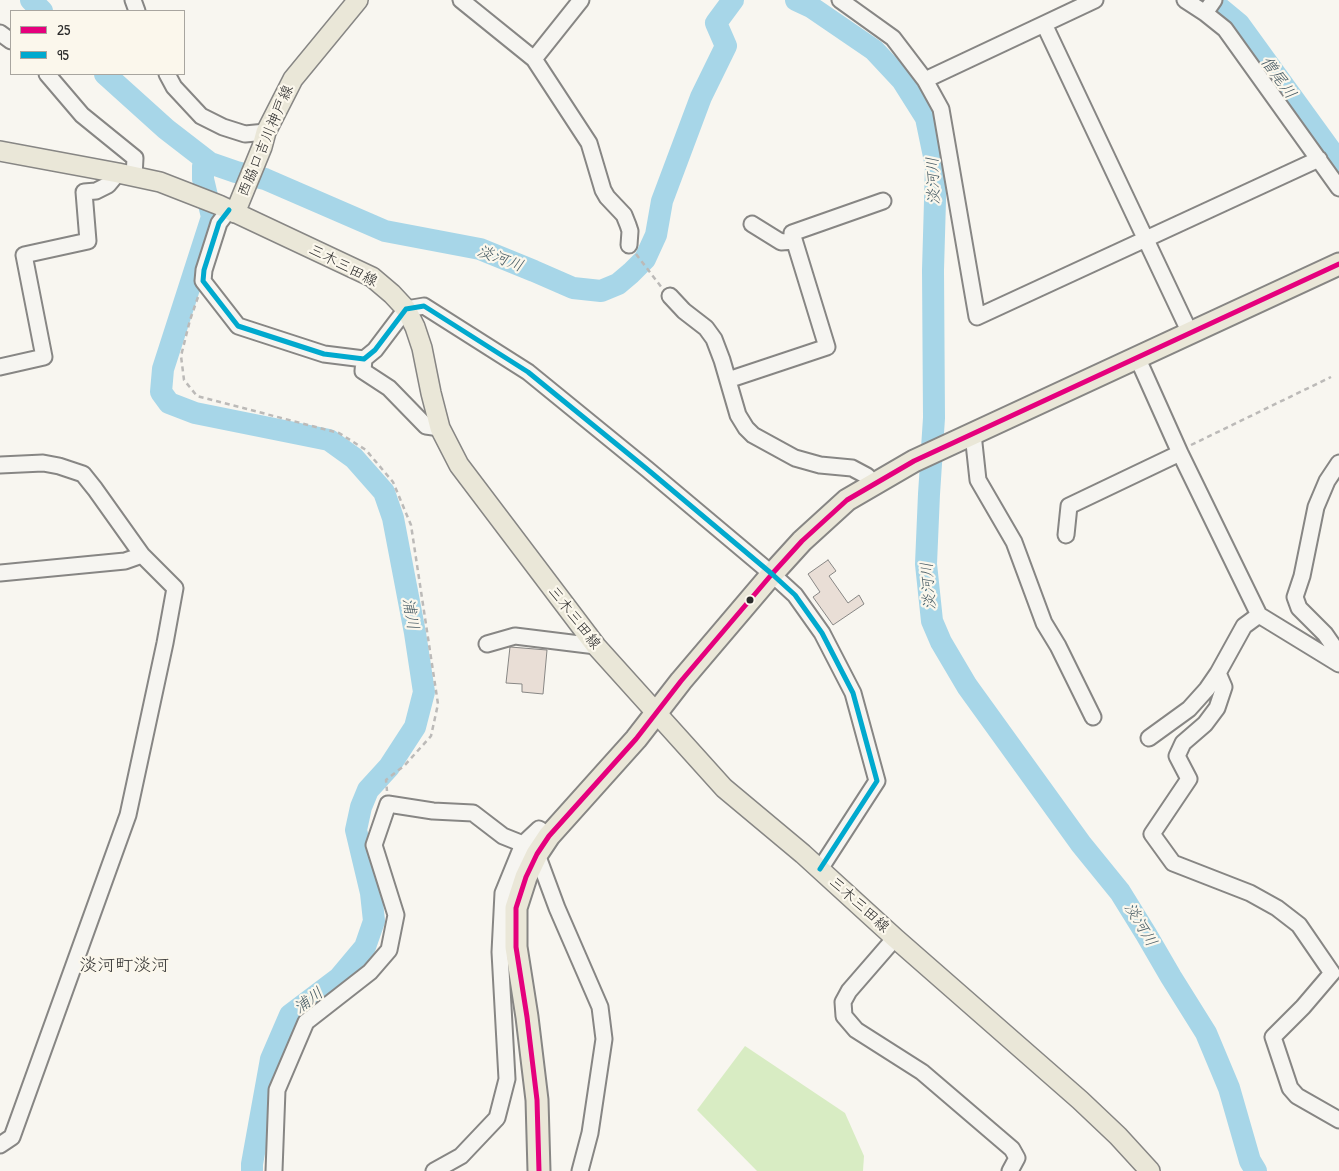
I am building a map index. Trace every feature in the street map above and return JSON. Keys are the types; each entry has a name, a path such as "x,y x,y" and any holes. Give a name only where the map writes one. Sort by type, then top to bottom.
{"highway":[{"path":"539,1171 536,1100 516,947 516,908 536,845 636,739 656,712 772,574 802,541 847,500 914,461 1339,264"}],"main road":[{"name":"西脇口吉川神戸線","path":"231,208 293,79 358,0"},
{"name":"三木三田線","path":"0,151 160,182 231,208 372,277 392,294 406,309 415,328 422,348 440,428 459,465 596,646 724,788 820,869 895,938 1080,1100 1118,1136 1150,1171"}],"street":[{"path":"460,0 534,59 589,143 603,190 624,215 628,225 630,231 628,245"},
{"path":"534,59 581,0"},
{"path":"840,0 893,38 925,80 941,109 977,317 1319,159"},
{"path":"925,80 1095,0"},
{"path":"1185,0 1205,13 1224,29 1339,188"},
{"path":"1205,13 1214,0"},
{"path":"1044,24 1190,333"},
{"path":"0,367 44,357 24,254 88,241 84,192 96,191 126,174 134,158 82,115 48,75"},
{"path":"168,75 174,87 201,116 223,127 264,140"},
{"path":"728,380 827,347 792,233 883,201"},
{"path":"231,208 219,223 204,270 203,281 238,326 324,354 364,359"},
{"path":"752,224 781,242 794,241"},
{"path":"670,296 684,311 706,328 714,339 738,415 753,435 795,458 820,465 852,468 867,476 873,484"},
{"path":"440,428 426,426 389,388 363,371 364,359 375,350 406,309 424,306 528,372 640,463 772,574 794,595 822,633 853,693 877,781 820,869"},
{"path":"1137,357 1180,452 1259,615 1339,664"},
{"path":"970,435 978,480 1014,542 1044,623 1058,646 1093,717"},
{"path":"1066,535 1069,506 1180,452"},
{"path":"0,465 43,463 83,474 142,555 174,588 165,643 128,815 12,1137 0,1145"},
{"path":"1339,463 1327,481 1316,507 1302,576 1295,597 1299,608 1321,629 1339,654"},
{"path":"0,573 125,560 142,555"},
{"path":"1149,738 1190,709 1218,673 1244,626 1259,615"},
{"path":"487,644 515,636 596,646"},
{"path":"1218,673 1224,687 1217,708 1205,724 1183,743 1177,756 1189,779 1152,834 1173,863 1250,893 1277,908 1300,925 1335,974 1273,1037 1290,1088 1297,1096 1339,1120"},
{"path":"274,1171 277,1090 306,1022 370,972 390,950 396,915 374,845 388,804 433,811 473,813 502,836 536,845"},
{"path":"434,1171 461,1156 497,1118 507,1079 500,952 503,893 536,845"},
{"path":"536,845 557,908 600,1007 604,1039 590,1133 580,1171"},
{"path":"895,938 849,991 843,1002 844,1016 856,1030 922,1072 1012,1149 1017,1158 1010,1171"}],"path":[{"path":"628,245 670,296"},
{"path":"203,281 180,356 184,380 198,396 339,433 366,450 393,482 411,525 438,704 431,736 404,765 386,780 388,804"},
{"path":"1180,452 1331,377"}],"green space":[{"path":"745,1046 845,1113 864,1156 863,1171 757,1171 697,1110"}],"building":[{"path":"828,560 836,571 829,576 848,603 859,595 864,604 833,625 813,597 820,592 808,574"},
{"path":"510,647 547,650 543,694 522,692 522,684 506,683"}],"waterway":[{"name":"淡河川","path":"31,0 41,10"},
{"name":"淡河川","path":"106,75 166,129 210,163 265,179 385,231 480,249 573,288 601,291 618,284 645,259 656,235 662,201 701,97 726,46 716,23 733,0"},
{"name":"淡河川","path":"796,0 811,7 874,50 902,80 926,118 936,166 933,270 934,418 926,564 932,621 941,642 967,686 1081,844 1120,892 1206,1033 1229,1088 1250,1161 1256,1171"},
{"name":"僧尾川","path":"1210,0 1239,24 1339,162"},
{"name":"浦川","path":"206,160 203,166 203,179 212,217 163,369 161,392 169,403 195,413 329,440 354,458 384,492 393,518 424,692 415,727 389,767 368,790 361,807 356,830 371,893 374,921 365,947 339,978 290,1015 271,1059 252,1171"}],"transit line":[{"name":"95","path":"229,210 219,223 204,270 203,281 238,326 324,354 364,359 375,350 406,309 424,306 528,372 647,469 795,595 822,633 853,693 877,781 820,869"},
{"name":"25","path":"539,1171 537,1100 516,947 516,908 526,877 537,854 549,836 636,739 681,681 772,574 802,541 847,500 914,461 1339,264"}],"district":[{"name":"淡河町淡河","path":"124,966"}]}
